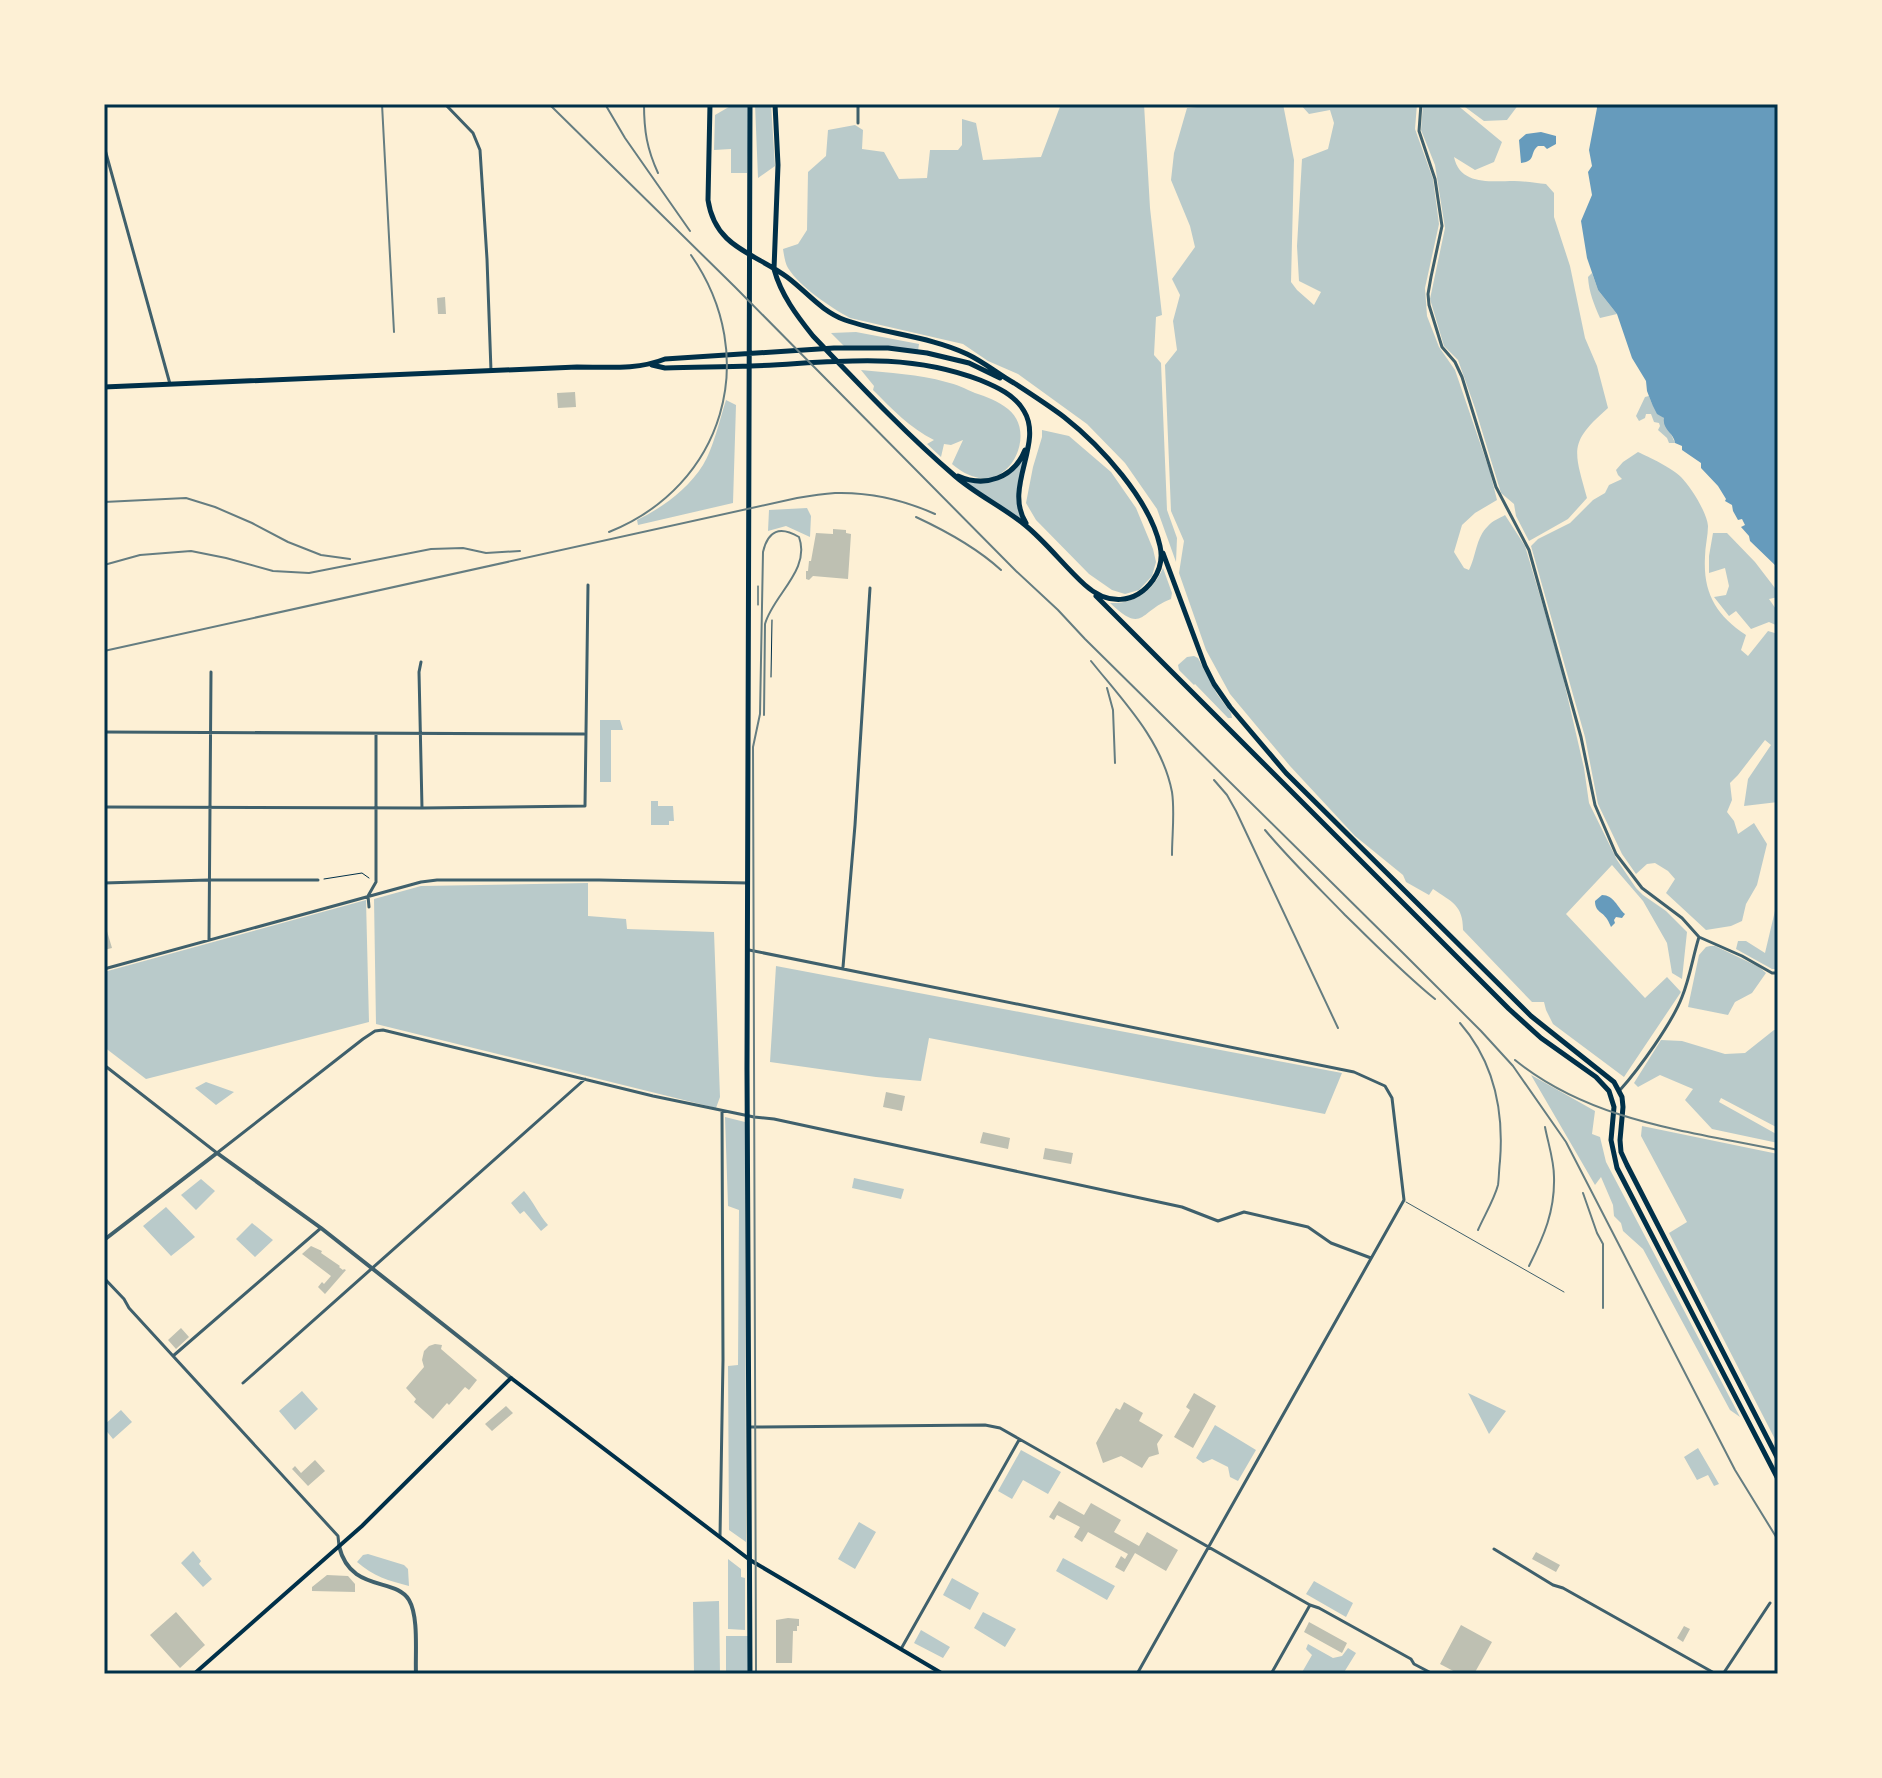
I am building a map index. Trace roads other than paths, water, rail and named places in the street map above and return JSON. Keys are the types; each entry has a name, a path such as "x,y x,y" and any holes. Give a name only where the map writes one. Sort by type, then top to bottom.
{"main road":[{"path":"710,104 708,186 712,216 721,232 736,247 783,274 834,316 959,351 980,361 1060,414 1084,434 1132,489 1147,515 1205,666 1222,697 1243,724 1286,773 1508,994 1540,1024 1609,1077 1620,1090 1623,1157 1778,1459"},
{"path":"750,104 750,1674"},
{"path":"775,104 778,165 774,269 788,303 813,336 851,376 946,468 1032,531 1498,998 1536,1034 1606,1087 1614,1104 1611,1140 1617,1168 1778,1479"},
{"path":"651,365 665,359 834,348 888,348 969,363 1016,385"},
{"path":"104,387 651,365 665,368 752,366 864,359 928,366 969,376 1006,393 1024,411 1029,437 1018,503 1032,531"},
{"path":"946,468 973,481 996,479 1020,460 1029,437"},
{"path":"1087,587 1112,599 1124,600 1136,596 1147,588 1158,572 1160,545"},
{"path":"194,1674 388,1502 511,1378 750,1560 943,1674"},
{"path":"1756,1437 1758,1433 1764,1433"}],"street":[{"path":"445,104 473,133 480,150 491,371"},
{"path":"858,104 858,123"},
{"path":"1421,104 1419,131 1435,179 1442,226 1428,294 1432,317 1442,347 1455,362 1462,377 1496,487 1529,550 1581,737 1595,805 1607,835 1616,854 1642,888 1682,918 1699,937 1772,973 1778,973"},
{"path":"104,146 170,384"},
{"path":"104,807 585,806 588,585"},
{"path":"843,969 870,588"},
{"path":"421,662 422,808"},
{"path":"209,940 211,672"},
{"path":"104,732 586,734"},
{"path":"369,907 368,896 376,882 376,734"},
{"path":"104,883 318,880"},
{"path":"104,969 421,882 599,880 748,883"},
{"path":"1620,1090 1676,1009 1685,989 1699,937"},
{"path":"748,950 1341,1069 1372,1078 1385,1086 1392,1098 1404,1200 1137,1674"},
{"path":"104,1240 375,1031 383,1030 707,1108 774,1119 1182,1207 1218,1221 1244,1212 1308,1227 1331,1243 1371,1258"},
{"path":"104,1065 217,1153 321,1228 511,1378"},
{"path":"243,1383 585,1079"},
{"path":"720,1537 722,1111"},
{"path":"173,1356 321,1228"},
{"path":"104,1278 338,1536 342,1559 361,1577 399,1591 409,1600 414,1619 416,1674"},
{"path":"749,1427 985,1425 1000,1428 1433,1674"},
{"path":"901,1649 1020,1439"},
{"path":"1494,1549 1553,1585 1716,1674"},
{"path":"1723,1674 1770,1603"},
{"path":"1271,1674 1310,1605"}],"lane":[{"path":"1404,1200 1564,1292"}],"water":[{"path":"1596,104 1778,104 1778,568 1750,541 1741,527 1745,525 1742,519 1738,520 1732,505 1725,501 1718,486 1701,468 1701,463 1675,443 1664,418 1657,414 1652,404 1646,381 1632,358 1617,314 1598,290 1587,258 1581,221 1592,195 1588,172 1592,166 1589,150"},
{"path":"1541,132 1556,136 1556,144 1547,149 1538,146 1531,159 1521,163 1519,140 1526,134"},
{"path":"1602,895 1612,899 1625,914 1622,918 1616,917 1611,927 1595,905"}],"tram line":[{"path":"756,1674 753,747 760,714 763,552 768,539 781,531 799,537 800,560 765,624 764,715"}],"railway":[{"path":"382,104 394,332"},
{"path":"549,104 1513,1066 1566,1142 1735,1470 1778,1540"},
{"path":"605,104 690,231"},
{"path":"644,104 647,140 658,173"},
{"path":"609,532 648,511 680,484 704,451 720,414 727,375 724,335 713,294 691,255"},
{"path":"104,651 797,498 835,493 861,494 899,501 935,514"},
{"path":"104,502 186,498 215,507 321,555 350,559"},
{"path":"916,517 960,540 1001,570"},
{"path":"104,565 140,555 191,551 273,571 309,573 431,549 463,548 486,553 520,551"},
{"path":"1091,661 1140,722 1160,755 1172,792 1172,855"},
{"path":"1107,688 1113,710 1115,763"},
{"path":"1214,780 1236,811 1338,1028"},
{"path":"1265,830 1345,915 1435,999"},
{"path":"1460,1023 1489,1070 1500,1123 1498,1185 1478,1230"},
{"path":"1515,1060 1544,1081 1607,1110 1640,1121 1778,1150"},
{"path":"1529,1266 1544,1234 1553,1201 1554,1171 1545,1127"},
{"path":"1583,1193 1603,1244 1603,1308"}]}
